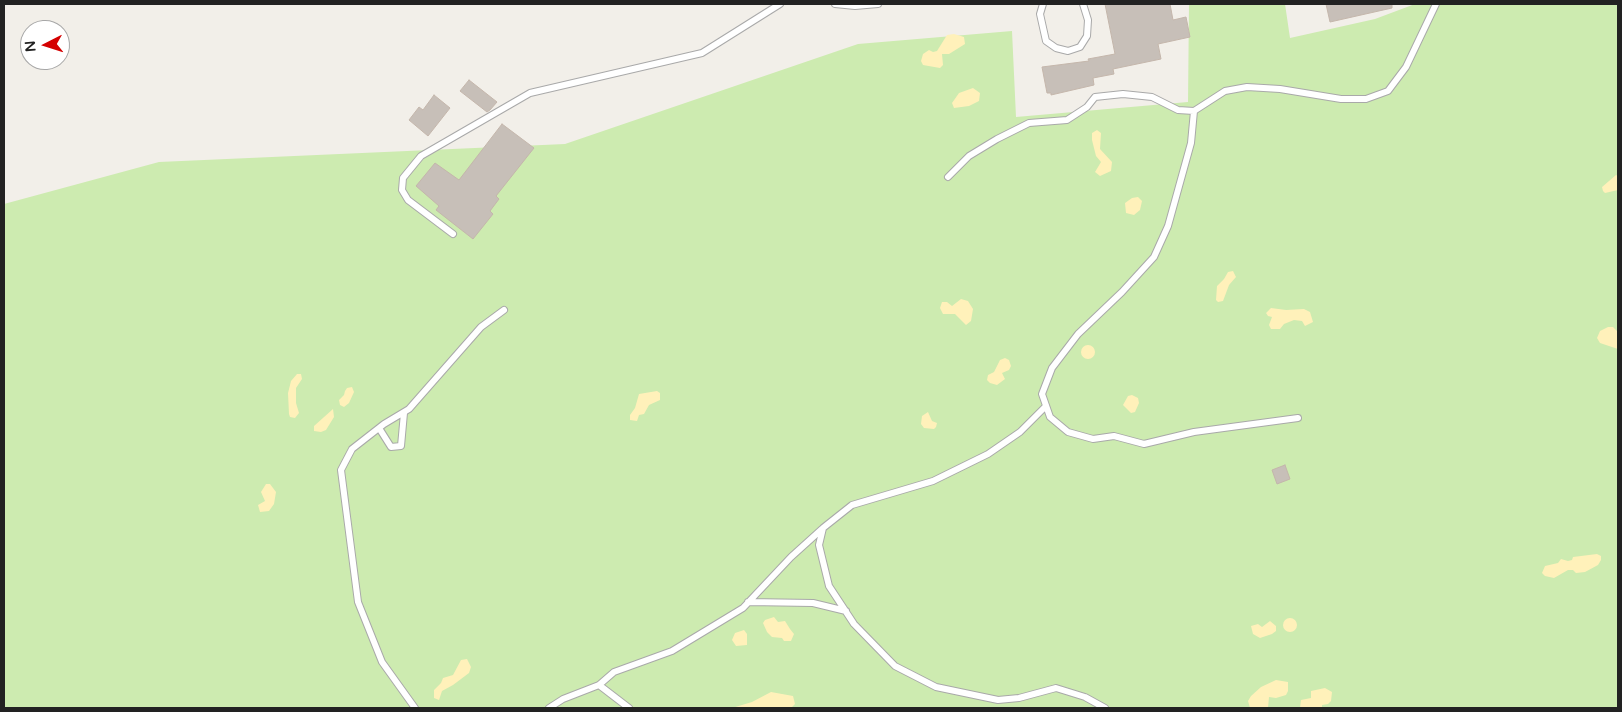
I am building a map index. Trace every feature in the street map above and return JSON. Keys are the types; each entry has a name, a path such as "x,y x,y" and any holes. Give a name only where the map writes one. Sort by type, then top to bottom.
{"lane":[{"path":"453,234 408,200 402,190 403,178 421,156 530,93 702,53 780,4"},
{"path":"835,4 855,6 878,4"},
{"path":"1043,4 1041,21 1046,41 1056,48 1068,51 1080,46 1087,36 1088,20 1083,4"},
{"path":"948,177 969,156 997,139 1029,123 1067,120 1088,107 1095,97 1123,94 1152,97 1178,110 1194,111 1225,91 1247,87 1280,89 1350,99 1366,99 1388,91 1406,67 1436,4"},
{"path":"1194,111 1191,143 1168,226 1154,257 1122,292 1078,334 1052,368 1042,394 1046,406 1050,417 1068,432 1093,439 1114,436 1144,444 1194,432 1298,418"},
{"path":"415,708 382,662 358,602 340,470 352,450 379,428 404,413 434,383 481,327 504,310"},
{"path":"549,708 563,699 599,685 614,672 672,651 736,612 791,557 852,505 932,481 988,454 1020,432 1046,406"},
{"path":"379,428 392,447 401,446 404,413"},
{"path":"823,528 819,545 829,586 854,624 895,666 936,687 998,700 1019,698 1056,688 1085,697 1105,708"},
{"path":"748,602 813,603 846,611"},
{"path":"599,685 629,708"},
{"path":"562,708 563,699"}],"green space":[{"path":"1189,4 1285,4 1290,38 1375,19 1415,4 1618,4 1618,708 4,708 4,204 159,162 565,144 858,44 1012,31 1016,117 1188,102"}],"sand":[{"path":"954,34 964,37 965,44 949,54 942,54 943,65 940,68 923,65 921,61 923,54 929,50 937,51 947,35"},
{"path":"973,88 980,93 979,101 969,106 954,108 952,103 959,93"},
{"path":"1097,130 1101,133 1100,149 1112,162 1111,171 1100,176 1095,172 1101,162 1096,156 1092,140 1092,133"},
{"path":"1616,175 1618,176 1618,190 1605,193 1602,187"},
{"path":"1138,197 1142,201 1140,210 1134,215 1126,213 1125,203 1132,198"},
{"path":"1233,271 1236,277 1229,285 1223,301 1218,302 1216,300 1217,286 1228,272"},
{"path":"961,299 968,301 973,309 971,321 966,325 955,314 943,314 940,308 942,302 947,302 952,306"},
{"path":"1271,308 1286,310 1304,309 1310,312 1313,322 1305,326 1302,321 1294,320 1284,324 1280,329 1271,329 1269,325 1272,317 1266,313"},
{"path":"1613,327 1618,332 1618,349 1600,343 1597,338 1600,331"},
{"path":"1085,345 1091,345 1095,352 1091,359 1085,359 1081,355 1081,349"},
{"path":"1005,358 1009,360 1011,366 1009,370 1002,373 1005,379 997,385 990,383 987,380 988,375 994,372 1000,360"},
{"path":"297,374 301,374 302,379 296,388 296,403 299,413 295,418 290,417 289,414 288,393 291,381"},
{"path":"352,387 354,392 349,403 344,407 340,405 339,400 347,388"},
{"path":"657,391 660,393 660,400 649,405 644,414 639,415 637,421 630,420 630,415 635,408 639,394"},
{"path":"1132,395 1138,398 1139,403 1135,412 1131,413 1123,405 1128,396"},
{"path":"333,409 334,417 326,430 321,432 314,431 314,426"},
{"path":"928,412 932,421 937,423 934,429 924,428 921,424 922,416"},
{"path":"266,484 270,484 276,492 274,504 269,511 260,512 258,505 265,501 261,492"},
{"path":"1597,554 1601,556 1598,565 1585,572 1576,573 1573,570 1568,570 1554,578 1545,576 1542,573 1545,566 1558,563 1561,559 1568,561 1572,560 1573,557"},
{"path":"774,617 778,622 785,621 794,634 791,641 772,637 767,632 763,623 765,620"},
{"path":"1287,618 1293,618 1297,625 1293,632 1287,632 1283,628 1283,622"},
{"path":"1270,621 1276,626 1276,631 1260,638 1253,634 1251,626 1258,624 1262,627"},
{"path":"744,630 747,634 747,645 736,646 732,640 735,633"},
{"path":"467,659 471,667 469,673 442,691 439,700 434,698 434,690 443,678 453,675 461,660"},
{"path":"1276,680 1288,682 1286,695 1276,698 1269,697 1268,708 1250,708 1248,701 1251,696 1261,687"},
{"path":"1325,688 1332,692 1331,701 1328,704 1322,705 1322,708 1300,708 1301,700 1311,698 1311,691"},
{"path":"771,692 793,696 795,704 792,707 780,708 732,708 752,702"}],"building":[{"path":"1105,4 1170,4 1173,20 1186,17 1190,37 1158,44 1161,59 1113,69 1114,74 1093,78 1094,85 1051,95 1051,93 1047,93 1042,67 1089,61 1088,59 1115,54"},
{"path":"1326,4 1392,4 1392,8 1330,22"},
{"path":"469,80 497,102 487,112 460,91"},
{"path":"434,95 450,108 428,136 409,120 419,107 423,110"},
{"path":"502,124 534,148 496,196 499,199 490,211 493,214 473,239 436,210 439,206 416,186 435,163 459,180"},
{"path":"1285,465 1290,479 1277,484 1272,470"}]}
